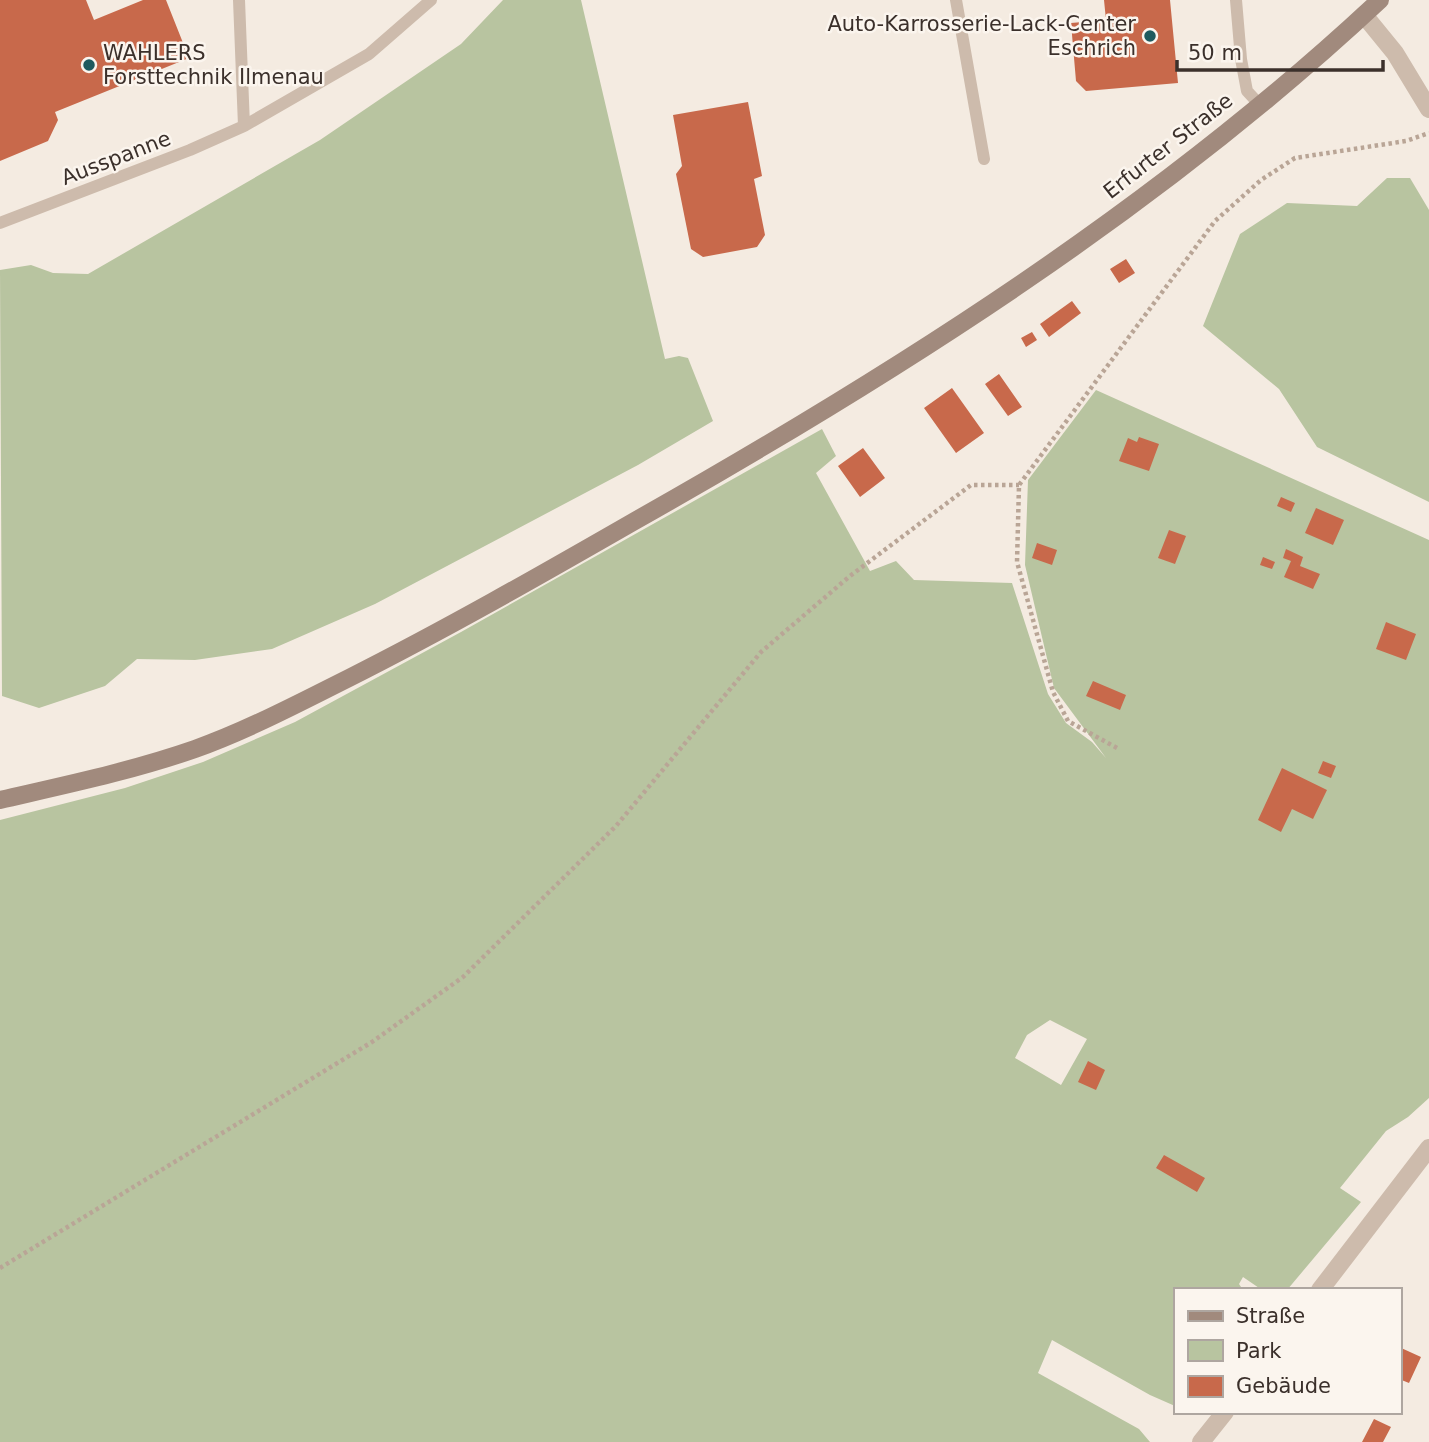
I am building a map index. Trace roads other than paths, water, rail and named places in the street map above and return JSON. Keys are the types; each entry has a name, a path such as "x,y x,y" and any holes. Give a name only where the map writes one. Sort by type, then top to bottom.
{"main road":[{"name":"Erfurter Straße","path":"0,800 100,777 197,748 295,705 448,628 757,452 1044,269 1160,183 1259,104 1380,0"}],"street":[{"path":"1364,15 1395,53 1429,109"},
{"path":"1322,1288 1429,1148"},
{"path":"1201,1442 1223,1414"}],"lane":[{"path":"239,0 244,126"},
{"name":"Ausspanne","path":"0,223 190,150 244,126 369,54 431,0"},
{"path":"956,0 984,159"},
{"path":"1236,0 1245,80 1248,91 1259,104"}],"place":[{"name":"Auto-Karrosserie-Lack-Center Eschrich","path":"1150,36"},
{"name":"WAHLERS Forsttechnik Ilmenau","path":"89,65"}]}
